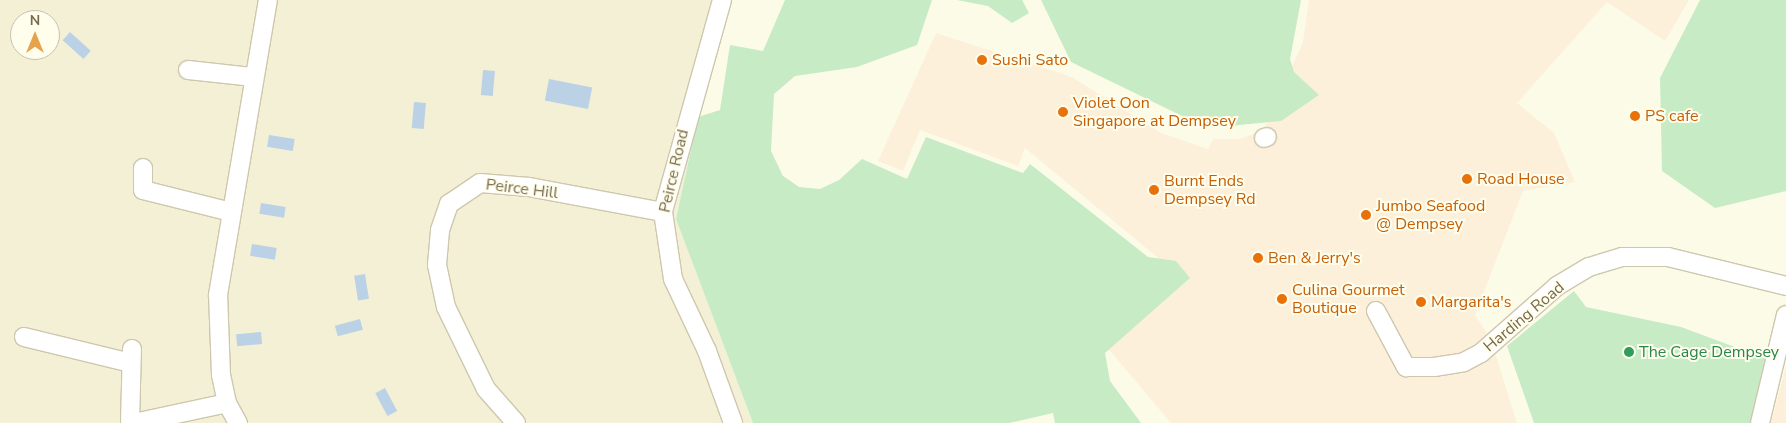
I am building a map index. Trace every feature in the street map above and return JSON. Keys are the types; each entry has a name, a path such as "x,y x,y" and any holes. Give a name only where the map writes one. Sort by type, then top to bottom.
{"street":[{"path":"238,423 227,403 217,319 231,212 252,78 268,0"},
{"name":"Peirce Road","path":"722,0 663,212 672,279 707,351 734,423"},
{"path":"188,70 252,78"},
{"path":"143,168 143,190 231,212"},
{"name":"Peirce Hill","path":"516,423 489,394 446,307 438,265 440,230 449,204 480,183 529,187 663,212"},
{"name":"Harding Road","path":"1376,311 1406,367 1464,362 1481,353 1557,286 1589,267 1622,258 1668,258 1786,286"},
{"path":"1760,423 1786,315"},
{"path":"24,337 132,356 130,423"},
{"path":"134,423 227,403"}],"shaded area":[{"path":"0,0 732,0 698,117 676,219 753,423 0,423"},
{"path":"1309,0 1689,0 1665,41 1607,2 1517,103 1554,133 1575,182 1523,191 1475,315 1490,337 1517,423 1171,423 1095,333 1157,257 1025,148 1018,166 920,130 903,171 878,161 936,33 1072,77 1161,133 1208,149 1213,139 1239,139 1263,131 1303,42"},
{"path":"1786,366 1786,423 1771,423"}],"green space":[{"path":"785,0 932,0 917,45 857,67 795,76 774,94 771,151 783,176 799,187 820,189 839,180 862,159 907,179 926,137 1023,173 1030,164 1148,257 1176,261 1190,278 1105,353 1110,381 1141,423 1055,423 1053,413 1009,423 753,423 676,219 698,117 720,110 730,45 763,51"},
{"path":"957,0 1022,0 1029,13 1012,23 988,6"},
{"path":"1041,0 1301,0 1290,59 1294,72 1319,95 1281,121 1219,127 1182,116 1071,62"},
{"path":"1700,0 1786,0 1786,191 1715,208 1662,171 1660,78"},
{"name":"The Cage Dempsey","path":"1574,291 1586,307 1681,327 1767,359 1752,423 1534,423 1507,346"}],"water":[{"path":"70,32 91,51 83,59 63,40"},
{"path":"483,70 495,71 493,96 481,95"},
{"path":"549,79 592,87 588,109 545,101"},
{"path":"414,102 426,103 424,129 412,128"},
{"path":"269,135 295,139 293,151 267,147"},
{"path":"261,203 286,207 284,218 259,214"},
{"path":"252,244 277,248 275,260 250,256"},
{"path":"365,274 369,299 358,300 354,276"},
{"path":"360,319 363,330 338,336 335,326"},
{"path":"261,332 262,344 237,346 236,334"},
{"path":"385,388 397,411 387,416 375,393"}],"place":[{"name":"Sushi Sato","path":"982,60"},
{"name":"Violet Oon Singapore at Dempsey","path":"1063,112"},
{"name":"PS cafe","path":"1635,116"},
{"name":"Road House","path":"1467,179"},
{"name":"Burnt Ends Dempsey Rd","path":"1154,190"},
{"name":"Jumbo Seafood @ Dempsey","path":"1366,215"},
{"name":"Ben & Jerry's","path":"1258,258"},
{"name":"Culina Gourmet Boutique","path":"1282,299"},
{"name":"Margarita's","path":"1421,302"},
{"name":"The Cage Dempsey","path":"1629,352"}]}
